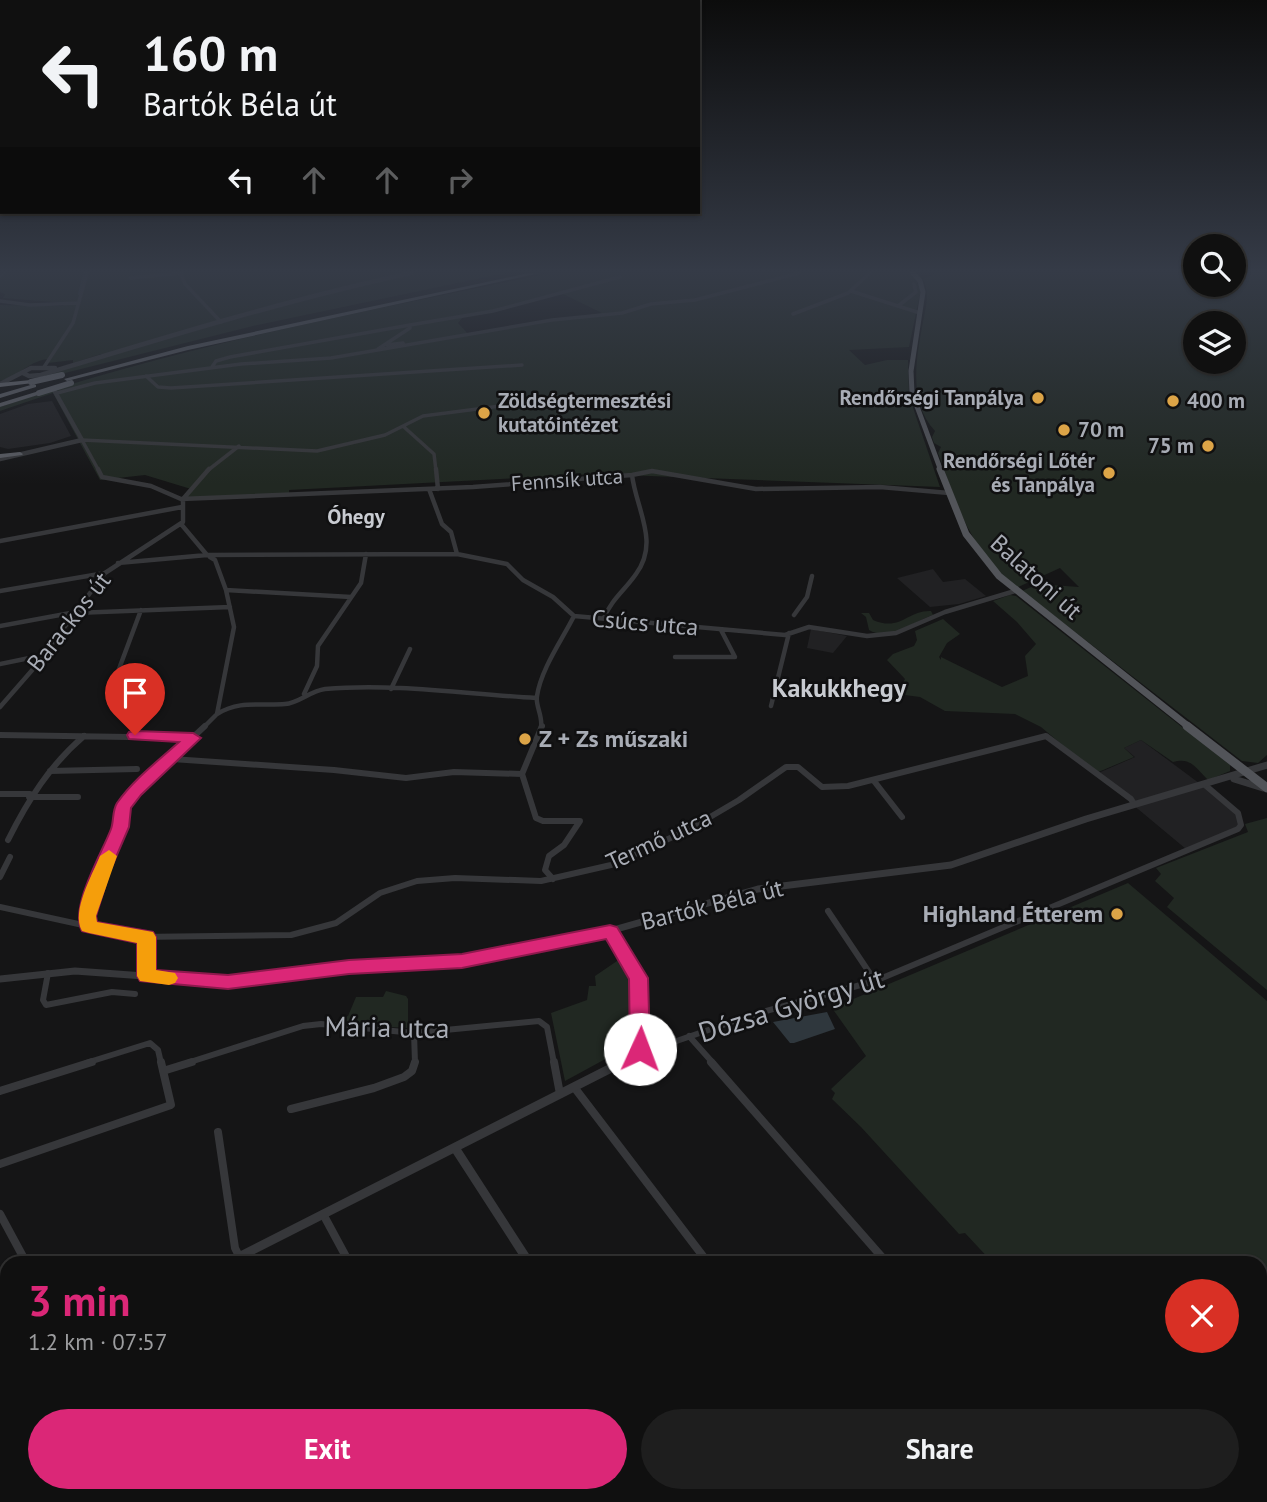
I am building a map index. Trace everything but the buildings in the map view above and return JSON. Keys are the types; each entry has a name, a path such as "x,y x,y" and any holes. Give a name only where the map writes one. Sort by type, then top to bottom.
{"highway":[{"path":"2,384 34,384 66,378 90,369 192,343"},
{"path":"0,402 34,384 212,343"},
{"path":"0,402 9,402 34,384"},
{"path":"0,458 20,454"}],"main road":[{"name":"Balatoni út","path":"915,343 911,371 912,393 970,541 996,574 1267,788"}],"street":[{"path":"2,384 34,367 58,343"},
{"path":"34,367 45,373 146,343"},
{"path":"212,368 214,362 230,357 311,343"},
{"path":"375,351 387,343"},
{"path":"384,345 402,343"},
{"path":"183,499 143,484 102,477 56,392 89,384 146,376 318,359 420,343"},
{"path":"2,384 34,384 45,373 52,351"},
{"path":"146,376 158,387 171,388 331,381 460,368 522,365"},
{"path":"23,373 34,384"},
{"path":"20,454 82,440 239,446 293,452 323,451 370,440 424,416 533,402"},
{"path":"404,427 434,454 438,489"},
{"path":"66,443 78,434"},
{"path":"217,714 233,635 230,607 215,560 181,524 184,520 182,507 183,499 202,474 239,446"},
{"name":"Fennsík utca","path":"183,499 438,489 632,475 652,471 756,489 880,487 949,493"},
{"path":"604,618 609,602 630,585 647,554 646,526 632,475"},
{"path":"429,489 442,524 451,532 457,554"},
{"path":"0,541 182,507"},
{"name":"Barackos út","path":"1,706 44,655 105,573 181,524"},
{"path":"304,694 317,666 318,646 361,583 366,554"},
{"name":"Csúcs utca","path":"118,563 209,556 457,554 491,559 507,565 523,580 553,597 575,616 722,630 789,633 809,627 867,636 895,634 944,612 1015,591"},
{"path":"0,591 105,573"},
{"path":"794,615 807,597 812,576"},
{"path":"226,590 351,597"},
{"path":"0,626 75,612 230,607"},
{"path":"141,610 110,693 151,690"},
{"path":"553,879 545,870 547,859 564,845 580,821 543,821 536,818 522,774 541,726 542,715 536,698 544,674 575,616"},
{"path":"675,657 735,657 723,638 722,630"},
{"path":"771,706 789,633"},
{"path":"391,689 410,649"},
{"path":"0,664 44,655"},
{"path":"89,927 87,916 94,891 120,827 123,808 135,791 217,714 232,705 289,704 304,694 328,689 391,689 536,698"},
{"path":"0,735 193,738"},
{"path":"8,840 29,795 62,752 84,736"},
{"name":"Termő utca","path":"0,907 122,935 277,937 332,924 380,893 417,881 455,878 534,882 611,865 688,830 786,768 798,767 816,784 829,788 874,781 1046,736 1134,804"},
{"path":"172,759 334,770 405,778 444,772 522,774"},
{"path":"1248,773 1266,767"},
{"path":"1266,767 1263,777 1267,788"},
{"path":"50,771 137,769"},
{"name":"Bartók Béla út","path":"0,979 75,971 228,982 349,967 462,961 610,932 758,889 951,865 1134,804 1248,773"},
{"path":"1228,779 1267,788"},
{"path":"874,781 902,817"},
{"name":"Dózsa György út","path":"239,1256 636,1055 752,1015 875,981 1238,829 1241,825 1238,813 1205,785"},
{"path":"0,794 78,797"},
{"path":"0,877 10,857"},
{"path":"828,911 875,981"},
{"path":"610,932 639,978 641,1040 636,1055"},
{"path":"146,937 147,976"},
{"path":"48,973 43,1000 46,1005 112,992 135,994"},
{"name":"Mária utca","path":"163,1071 303,1026 321,1024 414,1033 542,1022 547,1027 560,1094"},
{"path":"291,1109 381,1086 410,1073 414,1067 414,1033"},
{"path":"689,1036 881,1256"},
{"path":"0,1091 146,1044 154,1044 171,1105 0,1164"},
{"path":"574,1087 703,1256"},
{"path":"218,1132 235,1248 239,1256"},
{"path":"455,1148 525,1256"},
{"path":"0,1214 23,1256"},
{"path":"323,1214 346,1256"}],"shaded area":[{"path":"0,343 185,343 49,377 47,375 103,356 101,354 73,363 73,360 48,363 50,359 43,360 0,381"},
{"path":"224,343 910,343 909,347 849,350 865,365 887,360 908,360 909,396 940,487 596,474 289,490 289,495 187,498 191,489 145,475 100,480 53,393 0,411 0,407 67,385"},
{"path":"919,343 1183,343 1183,374 1246,374 1246,343 1267,343 1267,755 1258,763 1242,761 1022,591 1038,584 1079,587 1060,568 1016,588 999,572 967,526 953,493 938,453 941,447 934,443 932,437 935,431 926,420 917,394"},
{"path":"52,401 71,436 50,443 8,449 0,447 0,414 28,404"},
{"path":"933,569 943,582 965,579 986,596 959,604 930,607 897,578"},
{"path":"1010,595 1016,596 1230,765 1230,771 1208,780 1189,762 1173,762 1141,740 1124,748 1134,757 1096,773 1041,727 1015,714 945,711 920,697 897,694 905,679 887,660 893,654 914,646 917,640 915,631 943,619 960,634 947,643 939,657 941,660 941,657 1002,687 1028,676 1025,656 1036,644 1017,622 993,601"},
{"path":"931,611 933,615 885,634 869,630 866,617 861,613 869,613 873,620 890,624"},
{"path":"811,629 847,636 833,653 807,648"},
{"path":"1141,740 1234,809 1241,825 1186,849 1096,774 1135,757 1124,748"},
{"path":"1267,818 1267,990 1167,907 1174,898 1155,881 1161,874 1156,868 1248,832 1245,824"},
{"path":"1128,883 1267,1001 1267,1256 986,1256 965,1233 959,1234 832,1099 835,1093 831,1089 866,1056 832,1008"},
{"path":"621,961 632,984 633,1044 565,1081 551,1013 587,1000 589,986 596,986 595,976"},
{"path":"386,991 406,996 408,999 408,1028 339,1024 338,1020 348,1016 356,997 383,997"},
{"path":"827,1012 835,1029 794,1043 790,1043 773,1022"}],"slow traffic":[{"path":"109,856 94,891 87,916 89,927 110,933 146,937 147,976 169,978"}],"place":[{"name":"Rendőrségi Tanpálya","path":"1038,398"},
{"name":"400 m","path":"1173,401"},
{"name":"Zöldségtermesztési kutatóintézet","path":"484,413"},
{"name":"70 m","path":"1064,430"},
{"name":"75 m","path":"1208,446"},
{"name":"Rendőrségi Lőtér és Tanpálya","path":"1109,473"},
{"name":"Z + Zs műszaki","path":"525,739"},
{"name":"Highland Étterem","path":"1117,914"}],"district":[{"name":"Óhegy","path":"356,517"},
{"name":"Kakukkhegy","path":"839,688"}],"route":[{"path":"135,735 193,738 135,791 123,808 120,827 101,871 87,916 89,927 110,933 146,937 147,976 197,981 256,981 366,965 462,961 610,932 633,964 639,978 640,1049"}]}
